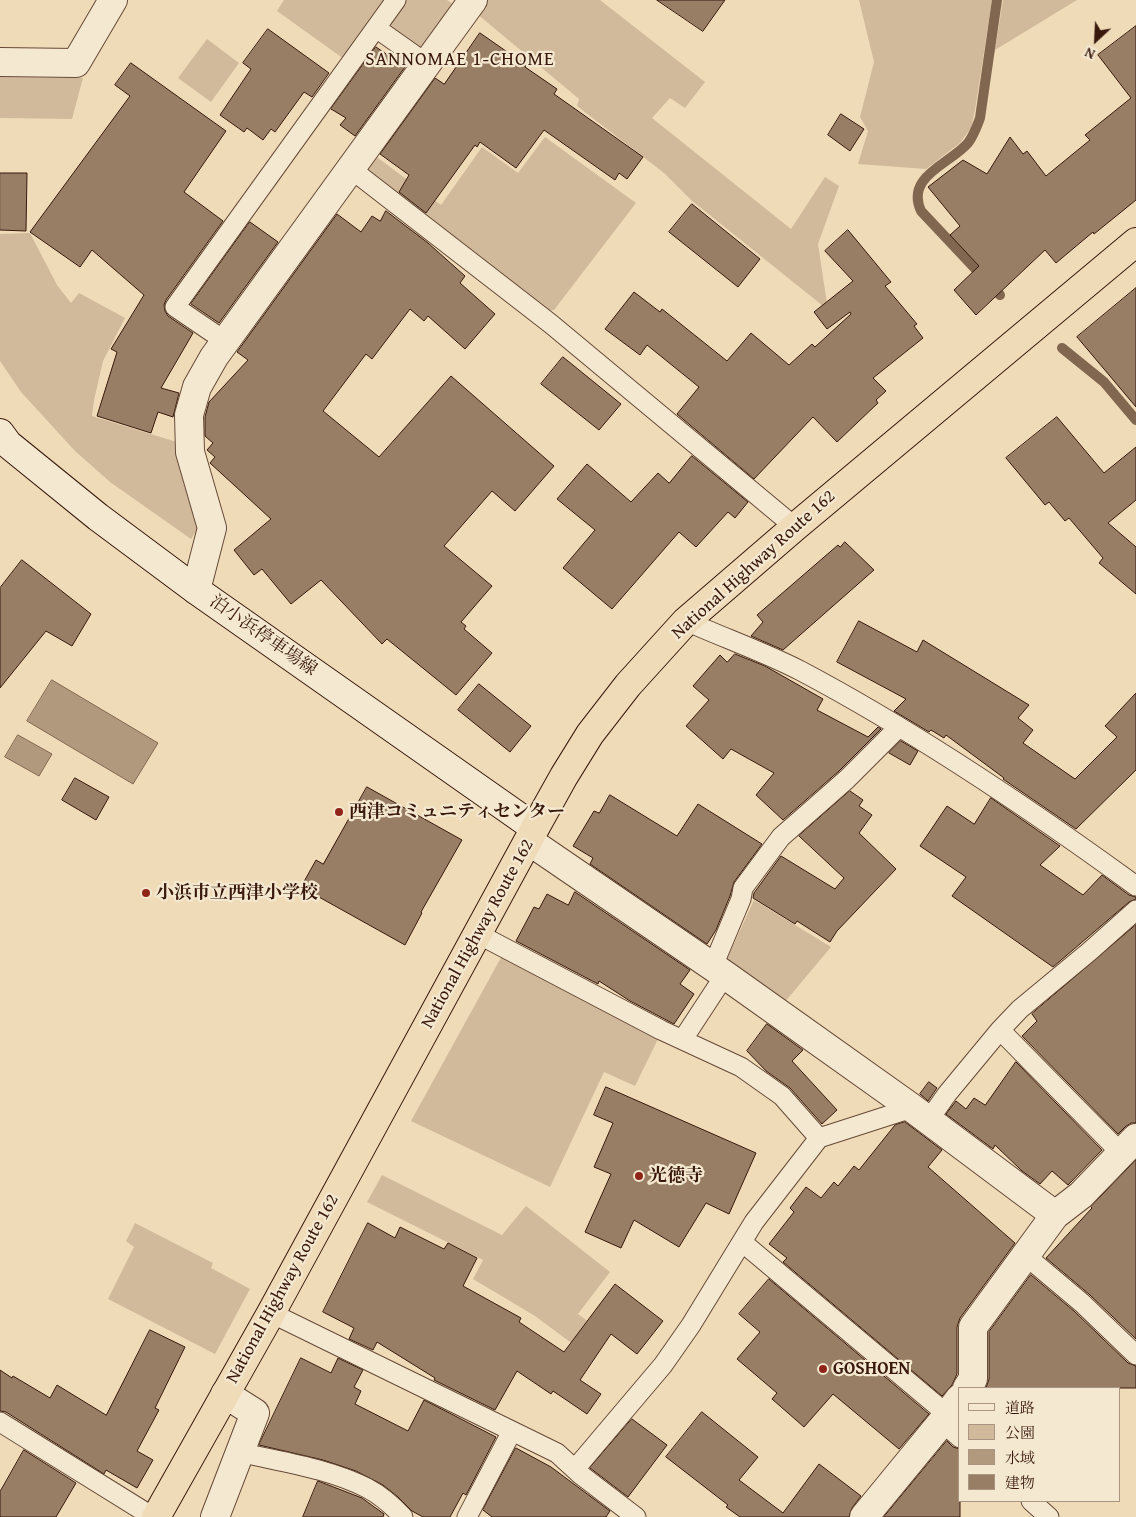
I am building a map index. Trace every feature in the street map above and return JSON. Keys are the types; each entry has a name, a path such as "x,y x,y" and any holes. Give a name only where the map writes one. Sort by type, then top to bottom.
{"highway":[{"name":"National Highway Route 162","path":"155,1517 271,1313 564,776 590,734 628,685 686,621 795,527 1136,242"}],"street":[{"path":"0,62 76,63 113,0"},
{"path":"196,590 212,528 190,452 189,415 197,387 225,341 473,0"},
{"name":"泊小浜停車場線","path":"0,433 8,444 90,511 196,590 719,971 920,1114 1055,1215"},
{"path":"967,1387 973,1379 974,1327 1055,1215 1081,1195 1129,1145"},
{"path":"216,1517 255,1413 225,1394"},
{"path":"864,1517 952,1418"}],"lane":[{"path":"225,341 175,307 396,0"},
{"path":"376,28 427,64"},
{"path":"351,169 551,324 795,527"},
{"path":"686,621 800,671 899,727 1033,812 1136,886"},
{"path":"683,1039 719,971 743,888 781,837 847,779 899,727"},
{"path":"575,1469 663,1365 691,1325 754,1222 819,1138 920,1114 947,1094 1000,1030 1035,996 1136,910"},
{"path":"478,934 661,1030 741,1067 782,1096 819,1138"},
{"path":"1000,1030 1129,1145"},
{"path":"742,1242 952,1418"},
{"path":"1025,1255 1082,1304 1136,1355"},
{"path":"271,1313 557,1453 636,1517"},
{"path":"0,1422 155,1517"},
{"path":"467,1517 512,1431"},
{"path":"239,1452 323,1472 368,1488 391,1505 403,1517"},
{"path":"1032,1502 1049,1517"}],"green space":[{"path":"284,0 386,0 344,59 277,11"},
{"path":"405,0 447,0 457,7 423,54 385,28"},
{"path":"486,0 600,0 705,82 685,108 670,98 652,118 791,229 825,177 839,186 818,244 828,310 691,200 664,173 577,106 579,99 476,13"},
{"path":"859,0 992,0 971,128 960,143 926,169 858,164 868,131 860,117 874,62"},
{"path":"1003,0 1077,0 995,50"},
{"path":"207,39 239,63 211,102 178,78"},
{"path":"0,77 83,78 72,119 0,118"},
{"path":"545,137 636,203 554,310 543,311 362,171 374,155 441,205 482,147 518,173"},
{"path":"30,233 57,285 71,303 79,293 125,318 103,361 92,416 180,443 200,525 191,539 110,482 75,451 21,392 0,361 0,234"},
{"path":"754,900 831,947 784,1003 726,961"},
{"path":"503,954 659,1037 635,1086 604,1072 550,1187 411,1121"},
{"path":"382,1175 502,1235 526,1206 610,1272 578,1314 609,1337 593,1359 535,1316 473,1279 483,1260 367,1202"},
{"path":"135,1223 213,1263 211,1268 250,1289 215,1354 108,1299 134,1247 126,1241"}],"water":[{"path":"52,680 158,743 133,784 27,721"},
{"path":"18,735 52,754 39,776 5,757"}],"building":[{"path":"657,0 725,0 703,31"},
{"path":"1136,26 1136,200 1056,263 1045,250 976,315 954,290 979,266 950,235 960,226 928,187 963,160 987,174 1010,137 1023,154 1027,151 1046,176 1090,140 1085,135 1131,98 1098,55"},
{"path":"268,29 329,73 312,97 304,92 275,132 271,129 263,140 247,128 244,132 220,115 251,69 243,63"},
{"path":"480,33 557,89 554,94 643,157 627,179 619,173 615,180 544,130 516,168 480,142 477,147 475,145 426,213 399,192 409,175 380,154 435,78 444,84"},
{"path":"376,47 405,67 355,136 340,125 346,118 331,109"},
{"path":"131,63 226,131 184,192 223,221 164,305 168,316 193,333 161,388 179,393 173,417 158,412 151,433 97,416 117,352 111,349 144,295 92,250 80,267 30,232 130,96 115,85"},
{"path":"841,114 864,129 850,151 828,135"},
{"path":"0,173 27,173 26,231 0,230"},
{"path":"692,204 760,259 738,287 669,232"},
{"path":"386,211 428,243 465,276 460,283 495,314 465,349 428,316 424,321 410,309 372,359 366,354 323,411 379,457 451,376 554,466 515,511 492,491 444,546 492,586 461,622 466,626 464,629 492,653 456,695 387,639 382,644 321,580 291,604 262,569 254,575 234,550 271,519 210,463 215,457 207,450 213,443 205,436 205,417 209,402 248,360 237,352 337,214 361,232 372,216 380,221"},
{"path":"250,222 278,242 219,323 191,304"},
{"path":"848,230 891,282 885,286 917,324 914,326 923,338 873,378 886,391 876,400 878,403 837,442 813,417 754,479 677,414 699,387 647,345 640,355 605,329 634,292 660,312 662,309 727,361 751,333 789,365 812,344 815,347 851,314 850,312 827,329 814,312 853,281 825,251"},
{"path":"1136,288 1136,407 1077,337"},
{"path":"563,357 621,404 599,430 541,384"},
{"path":"1057,417 1104,473 1136,447 1136,500 1108,523 1136,547 1136,594 1099,563 1103,558 1069,518 1065,521 1049,502 1045,505 1006,458"},
{"path":"692,456 748,502 735,518 728,512 696,547 679,532 612,609 563,568 595,530 557,499 587,464 631,502 658,473 669,483"},
{"path":"845,542 874,570 783,650 751,636 763,622 757,615 838,545 840,547"},
{"path":"22,560 91,614 72,646 46,631 0,688 0,588"},
{"path":"859,621 917,652 923,640 1029,705 1018,718 1033,730 1023,743 1075,779 1117,737 1105,726 1136,693 1136,770 1076,829 1003,779 946,735 944,738 931,730 929,732 894,711 906,699 837,662"},
{"path":"735,654 765,666 823,699 817,710 868,737 878,727 881,729 839,771 783,820 756,795 774,773 731,749 723,759 686,726 709,700 693,686 720,655 727,662"},
{"path":"479,684 531,726 510,752 458,710"},
{"path":"901,741 918,751 910,765 889,753"},
{"path":"75,778 109,797 96,820 62,800"},
{"path":"367,787 462,840 421,912 405,945 301,887 316,860 323,864"},
{"path":"850,791 863,800 859,806 872,815 859,833 896,869 837,931 830,942 797,921 795,924 753,898 754,893 781,856 835,889 844,878 799,836"},
{"path":"610,795 677,836 698,804 762,844 734,882 716,930 707,944 590,864 593,858 573,846 594,811 599,813"},
{"path":"991,798 1060,846 1040,865 1083,895 1102,875 1129,895 1136,897 1136,899 1129,902 1053,967 952,896 966,877 920,846 947,806 974,824"},
{"path":"575,892 690,970 680,984 694,994 674,1024 630,1001 599,981 598,984 516,941 534,907 539,909 547,894 568,905"},
{"path":"1136,925 1136,1123 1131,1123 1118,1134 1022,1036 1037,1021 1032,1014"},
{"path":"767,1024 803,1050 792,1061 837,1110 822,1124 790,1088 766,1071 747,1051"},
{"path":"1016,1062 1102,1150 1068,1185 1052,1171 1040,1184 1022,1171 995,1145 993,1149 946,1114 956,1101 966,1109 974,1098 985,1105"},
{"path":"929,1082 937,1088 928,1101 920,1094"},
{"path":"606,1087 756,1153 729,1214 706,1203 679,1247 634,1220 621,1248 585,1232 611,1174 594,1167 613,1123 594,1115"},
{"path":"905,1122 942,1150 928,1167 1015,1243 960,1318 957,1327 957,1374 952,1385 942,1396 783,1262 787,1258 769,1244 794,1212 790,1208 806,1187 821,1198 834,1182 838,1186 854,1166 859,1170 895,1125"},
{"path":"1136,1160 1136,1339 1090,1295 1046,1258"},
{"path":"368,1223 395,1238 400,1227 444,1249 448,1243 477,1258 463,1286 521,1318 519,1322 564,1352 615,1284 663,1321 637,1354 611,1334 580,1380 601,1394 587,1414 553,1391 551,1394 517,1371 495,1410 434,1380 435,1378 377,1342 373,1350 349,1339 354,1328 323,1312"},
{"path":"1031,1275 1074,1311 1128,1363 1136,1366 1136,1388 986,1387 989,1379 989,1332"},
{"path":"769,1279 929,1414 899,1449 833,1394 804,1427 772,1399 777,1393 737,1359 760,1332 739,1314"},
{"path":"150,1330 185,1347 155,1408 159,1410 137,1451 153,1460 137,1488 106,1470 104,1474 6,1412 0,1411 0,1370 50,1398 57,1385 106,1415"},
{"path":"301,1358 331,1373 338,1358 363,1370 354,1387 361,1391 355,1404 408,1431 424,1400 496,1437 466,1495 463,1493 450,1517 423,1517 412,1511 383,1485 356,1471 323,1460 259,1445"},
{"path":"702,1412 758,1457 739,1480 783,1513 819,1464 861,1496 852,1508 849,1517 740,1517 726,1507 728,1505 666,1457"},
{"path":"632,1419 667,1445 628,1497 590,1468"},
{"path":"947,1441 953,1447 958,1448 958,1502 960,1502 960,1517 884,1517"},
{"path":"516,1448 551,1467 610,1511 606,1517 492,1517 483,1510"},
{"path":"24,1450 76,1483 56,1517 0,1517 0,1492"},
{"path":"318,1481 362,1498 384,1514 383,1517 303,1517"}],"waterway":[{"path":"997,0 980,118 968,143 924,180 919,189 918,199 921,211 1000,295"},
{"path":"1062,348 1104,382 1136,420"}],"place":[{"name":"西津コミュニティセンター","path":"339,812"},
{"name":"小浜市立西津小学校","path":"146,893"},
{"name":"光徳寺","path":"639,1176"},
{"name":"GOSHOEN","path":"823,1369"}],"district":[{"name":"SANNOMAE 1-CHOME","path":"460,60"}]}
